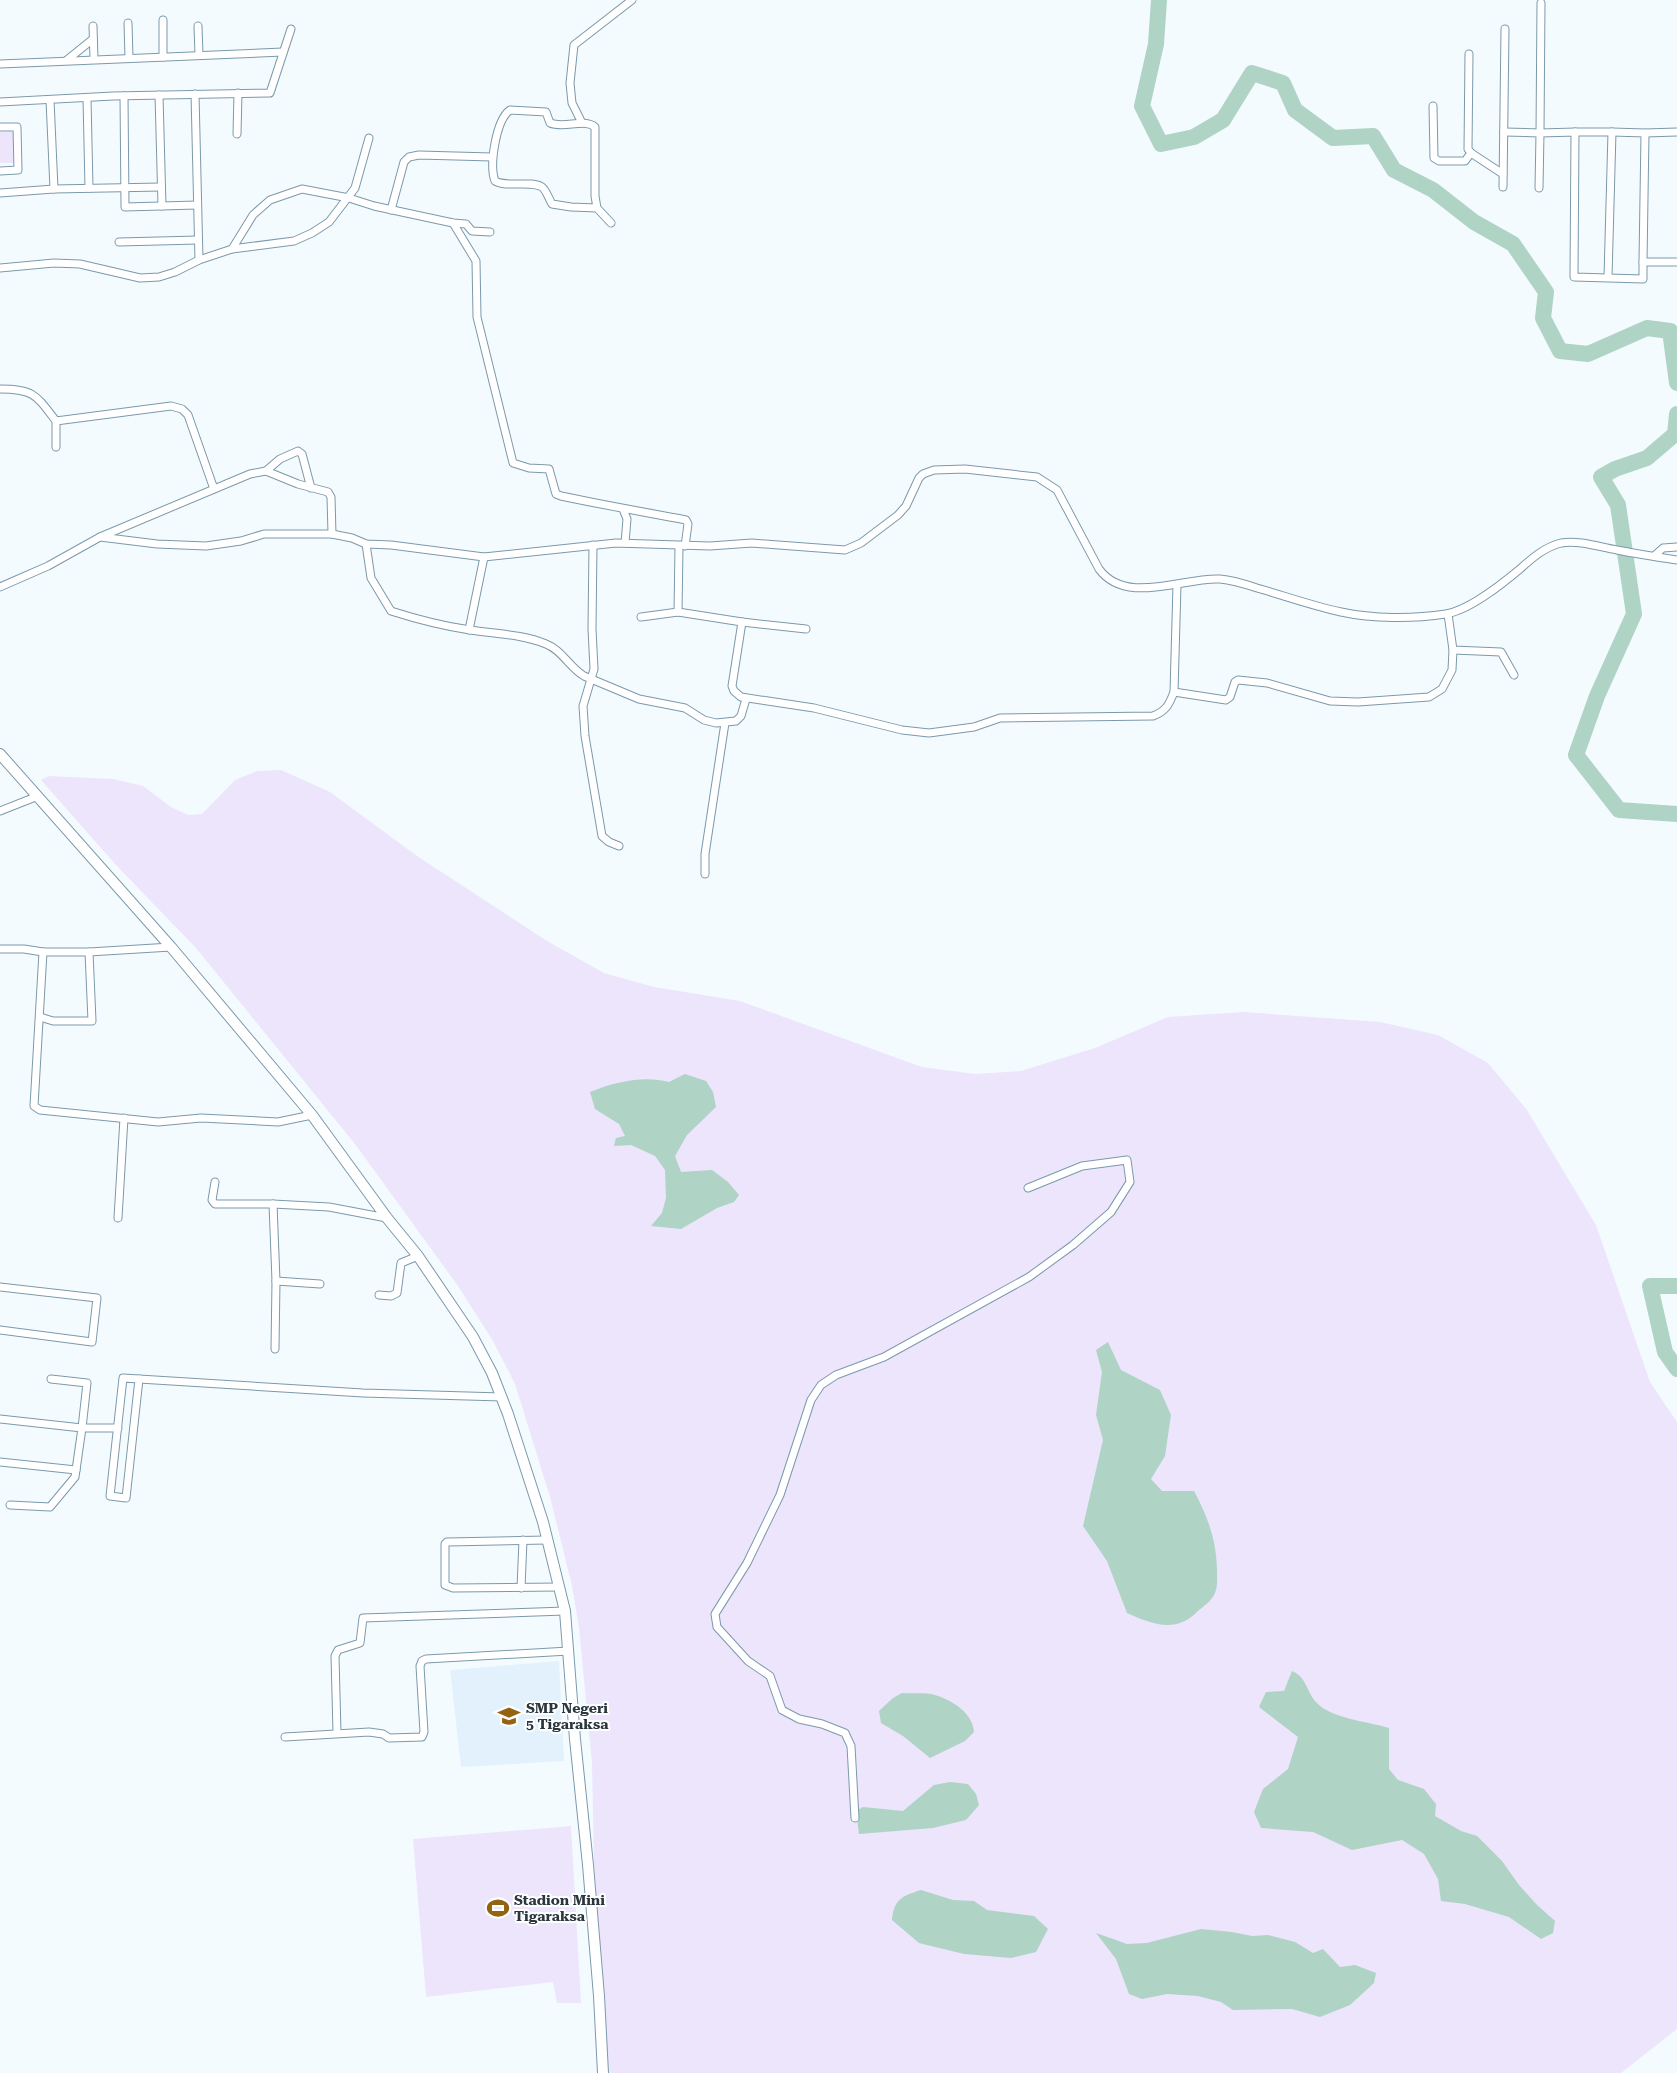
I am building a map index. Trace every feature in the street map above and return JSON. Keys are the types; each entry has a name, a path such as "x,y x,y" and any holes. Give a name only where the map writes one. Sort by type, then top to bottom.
{"street":[{"path":"582,123 572,103 570,83 574,46 632,0"},
{"path":"1539,188 1541,3"},
{"path":"163,20 163,57"},
{"path":"128,23 129,58"},
{"path":"93,26 94,59"},
{"path":"198,26 199,55"},
{"path":"0,102 124,96 270,93 291,29"},
{"path":"1503,187 1505,29"},
{"path":"66,60 93,39"},
{"path":"0,64 283,52"},
{"path":"1469,54 1468,149 1471,153 1503,174"},
{"path":"237,134 238,93"},
{"path":"195,94 199,260"},
{"path":"160,95 162,206"},
{"path":"124,96 125,208 197,205"},
{"path":"87,98 89,188"},
{"path":"50,100 54,189"},
{"path":"1433,106 1434,158 1439,161 1465,161 1471,153"},
{"path":"597,208 552,204 543,188 538,185 497,183 494,178 492,157 504,114 510,110 546,112 550,123 591,124 596,131 595,196 597,208 611,223"},
{"path":"0,127 17,127 18,170 0,171"},
{"path":"1504,132 1677,132"},
{"path":"1575,132 1574,278 1643,279 1646,132"},
{"path":"1608,277 1612,132"},
{"path":"0,268 54,263 72,264 140,278 159,277 175,272 199,260 232,249 294,241 312,234 329,222 349,198 355,188 368,138"},
{"path":"392,210 404,162 409,157 419,155 492,157"},
{"path":"0,193 54,189 161,187"},
{"path":"232,249 253,215 270,200 302,189 349,198 374,206 453,223 467,224 472,231 490,232"},
{"path":"453,223 476,262 477,318 513,463 529,468 549,469 556,494 561,496 608,504 623,510 686,520 688,524 682,546 678,612"},
{"path":"119,242 198,240"},
{"path":"1644,262 1677,262"},
{"path":"0,389 23,390 32,393 56,421 56,448"},
{"path":"56,421 171,406 182,409 188,415 214,489"},
{"path":"0,587 48,566 100,537 250,474 266,471 280,459 298,451 302,454 311,488"},
{"path":"100,537 157,544 206,546 241,541 264,534 332,534 352,538 366,544 391,545 484,557 625,543 682,546 752,543 846,550 855,547 902,511 919,478 923,474 934,470 965,469 1037,477 1057,490 1106,580 1124,586 1177,585 1220,579 1238,582 1340,612 1360,615 1415,616 1448,614 1462,608 1482,597 1550,547 1562,543 1578,543 1677,560"},
{"path":"266,471 311,488 328,492 331,497 332,534"},
{"path":"623,510 627,519 625,543"},
{"path":"366,544 371,578 391,611 416,619 545,643 556,648 578,672 590,679 639,700 679,706 708,722 725,723 736,721 741,716 746,699"},
{"path":"592,545 594,669 582,706 600,831 604,839 618,846"},
{"path":"1654,556 1663,548 1677,547"},
{"path":"469,630 484,557"},
{"path":"742,622 732,686 738,695 746,699 814,708 902,730 929,733 974,727 1000,718 1153,716 1168,707 1174,692 1177,585"},
{"path":"641,617 678,612 806,629"},
{"path":"1174,692 1226,700 1230,697 1235,682 1238,680 1260,682 1330,701 1358,702 1429,697 1442,689 1452,670 1453,650 1448,614"},
{"path":"1453,650 1501,652 1514,675"},
{"path":"704,874 705,854 725,723"},
{"path":"0,754 171,947 312,1115 387,1218 418,1256 473,1337 492,1373 502,1397 543,1522 565,1610 575,1739 585,1825 599,1996 603,2073"},
{"path":"0,811 38,796"},
{"path":"0,949 24,949 43,952 89,952 171,947"},
{"path":"43,952 34,1106 40,1110 158,1122 201,1118 278,1122 312,1115"},
{"path":"40,1017 54,1020 92,1021 89,952"},
{"path":"118,1218 124,1118"},
{"path":"855,1818 851,1746 845,1733 822,1724 799,1719 782,1710 770,1676 748,1661 717,1627 715,1614 747,1563 780,1495 811,1400 821,1385 836,1375 884,1357 1021,1282 1073,1245 1111,1212 1130,1182 1127,1160 1082,1166 1028,1188"},
{"path":"215,1182 212,1200 215,1204 273,1204 329,1207 387,1218"},
{"path":"273,1204 276,1349"},
{"path":"379,1294 392,1296 397,1293 401,1263 418,1256"},
{"path":"276,1281 320,1284"},
{"path":"0,1287 97,1298 92,1342 0,1330"},
{"path":"139,1379 126,1498 110,1496 123,1378 139,1379 363,1393 502,1397"},
{"path":"10,1505 50,1507 75,1477 87,1383 51,1379"},
{"path":"0,1419 82,1428 118,1428"},
{"path":"0,1462 76,1470"},
{"path":"547,1540 451,1540 445,1544 445,1585 448,1588 559,1587"},
{"path":"521,1588 522,1540"},
{"path":"337,1733 335,1656 338,1650 360,1643 362,1618 565,1610"},
{"path":"285,1737 337,1733 379,1733 392,1738 422,1737 424,1732 420,1666 422,1661 426,1659 569,1651"}],"shaded area":[{"path":"0,132 15,132 15,163 0,163"},
{"path":"281,770 330,792 417,856 547,941 604,973 654,987 740,1001 922,1067 975,1074 1021,1071 1095,1048 1168,1017 1243,1012 1380,1022 1438,1035 1488,1063 1527,1110 1596,1225 1650,1382 1677,1422 1677,2029 1621,2073 607,2073 594,1863 592,1763 579,1628 572,1586 550,1497 515,1384 493,1341 458,1286 355,1144 196,948 116,865 41,780 49,776 113,779 143,786 171,807 188,815 202,814 235,780 257,771"},
{"path":"685,1074 706,1081 713,1092 716,1107 687,1135 675,1156 681,1172 712,1170 728,1182 739,1195 734,1202 717,1208 681,1229 651,1226 662,1213 666,1198 665,1170 655,1156 631,1145 614,1146 616,1138 625,1136 619,1124 595,1109 590,1092 609,1085 639,1079 669,1082"},
{"path":"1108,1342 1121,1370 1160,1390 1171,1415 1165,1456 1151,1479 1162,1491 1194,1491 1204,1510 1213,1540 1217,1561 1215,1592 1207,1603 1190,1618 1181,1623 1164,1625 1146,1621 1127,1613 1107,1561 1083,1526 1103,1440 1096,1415 1102,1372 1096,1350"},
{"name":"SMP Negeri 5 Tigaraksa","path":"559,1661 564,1761 461,1767 450,1670"},
{"path":"1292,1671 1301,1677 1313,1699 1323,1708 1340,1716 1389,1728 1389,1769 1398,1780 1424,1789 1436,1804 1435,1816 1461,1831 1477,1836 1502,1861 1519,1885 1555,1921 1553,1933 1541,1939 1509,1917 1465,1904 1441,1901 1438,1879 1424,1854 1402,1840 1352,1850 1313,1832 1261,1828 1254,1812 1263,1789 1288,1769 1298,1737 1259,1707 1266,1692 1284,1691"},
{"path":"902,1693 931,1694 948,1700 966,1713 973,1725 974,1732 965,1741 930,1758 903,1736 881,1723 879,1711 893,1698"},
{"path":"950,1782 968,1784 976,1794 979,1805 966,1820 933,1828 859,1834 856,1811 863,1807 903,1811 934,1785"},
{"name":"Stadion Mini Tigaraksa","path":"571,1826 581,2003 557,2003 553,1982 426,1997 413,1839"},
{"path":"921,1890 953,1900 974,1901 987,1910 1034,1916 1048,1929 1036,1952 1011,1958 964,1954 919,1943 892,1920 895,1907 900,1899"},
{"path":"1201,1929 1252,1936 1268,1935 1295,1942 1313,1953 1323,1949 1340,1967 1355,1965 1376,1973 1374,1983 1350,2005 1320,2017 1292,2009 1233,2010 1221,2002 1198,1996 1167,1994 1142,1999 1129,1994 1116,1959 1096,1933 1127,1944 1147,1943"}],"waterway":[{"path":"1159,0 1156,44 1142,106 1161,144 1194,137 1223,120 1252,73 1283,83 1295,110 1333,138 1373,136 1394,170 1433,190 1474,222 1513,244 1546,292 1543,318 1560,351 1588,354 1647,328 1670,331 1677,383"},
{"path":"1677,414 1675,434 1647,458 1615,469 1601,477 1618,505 1634,614 1597,696 1576,755 1619,810 1677,814"},
{"path":"1677,1286 1650,1286 1665,1352 1677,1369"}],"place":[{"name":"SMP Negeri 5 Tigaraksa","path":"509,1716"},
{"name":"Stadion Mini Tigaraksa","path":"498,1908"}]}
